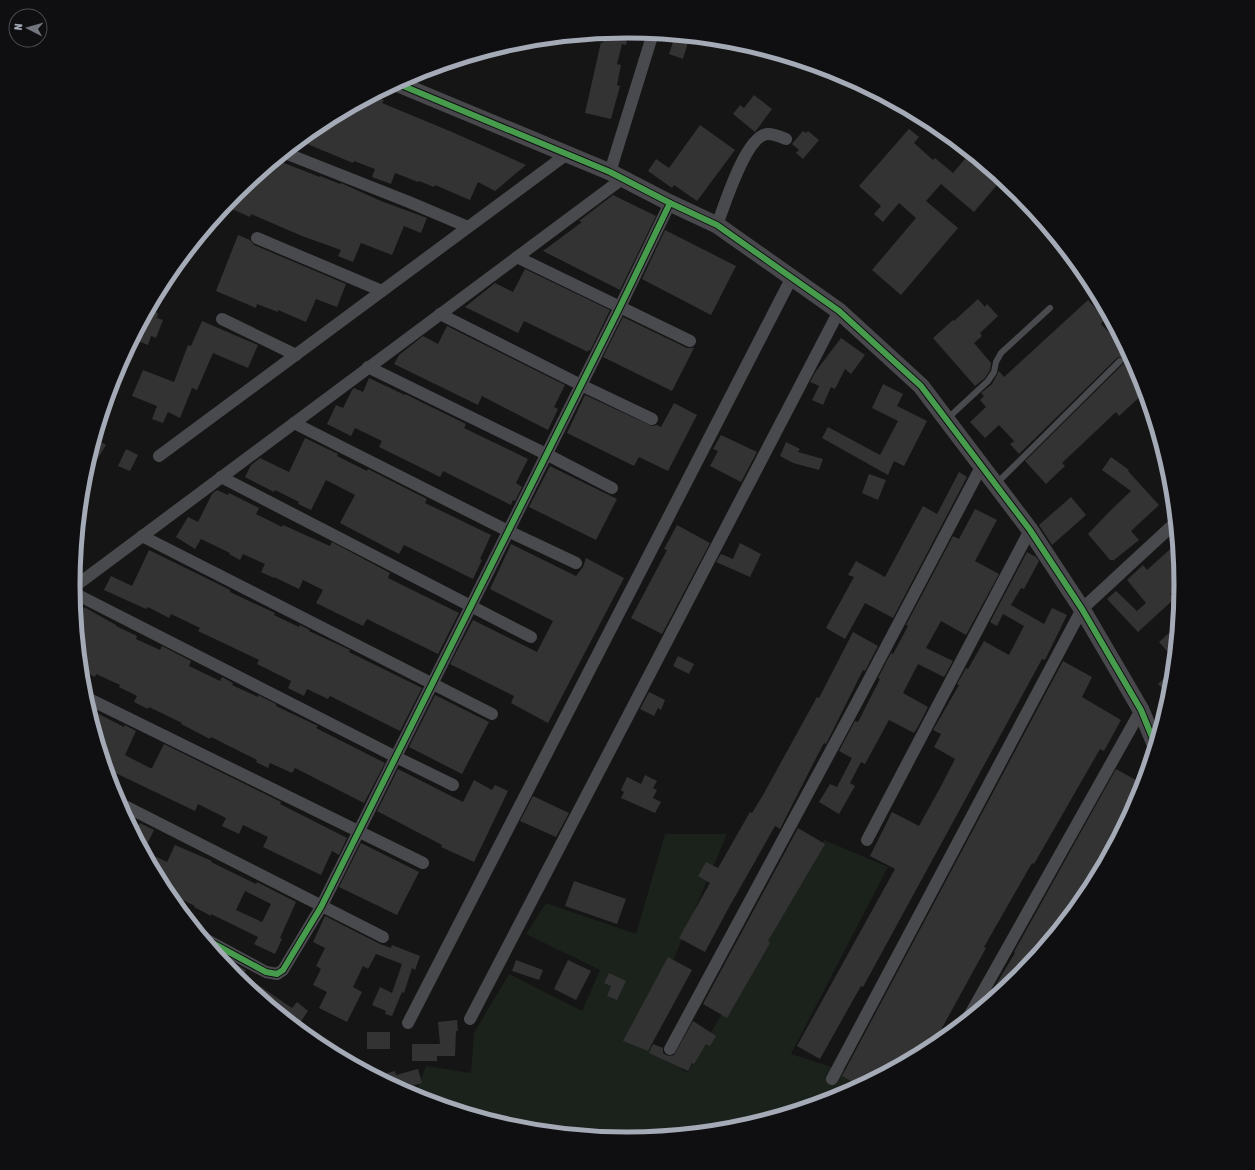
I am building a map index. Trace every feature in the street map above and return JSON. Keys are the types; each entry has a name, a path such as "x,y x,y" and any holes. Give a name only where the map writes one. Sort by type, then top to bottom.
{"street":[{"path":"80,581 517,257 616,176 652,39"},
{"path":"403,87 567,154 717,225 839,311 921,386 1030,530 1082,609 1142,710 1153,737"},
{"path":"717,225 739,167 749,148 762,136 768,134 786,139"},
{"path":"291,154 468,227"},
{"path":"159,456 567,154"},
{"path":"215,944 266,972 277,974 283,970 321,907 620,307 670,203"},
{"path":"256,238 382,291"},
{"path":"517,257 690,341"},
{"path":"408,1023 792,277"},
{"path":"470,1018 839,311"},
{"path":"440,314 581,385 652,418"},
{"path":"222,319 296,354"},
{"path":"368,367 612,488"},
{"path":"294,423 508,531 576,563"},
{"path":"670,1049 856,704 981,467"},
{"path":"221,477 531,637"},
{"path":"832,1079 1082,609 1171,527"},
{"path":"867,840 1030,530"},
{"path":"142,536 431,685 492,714"},
{"path":"81,596 453,785"},
{"path":"93,701 423,863"},
{"path":"972,1009 1142,710"},
{"path":"128,808 382,937"}],"lane":[{"path":"946,419 988,381 994,372 996,362 1001,353 1050,308"},
{"path":"995,485 1120,361"}],"shaded area":[{"path":"665,834 727,834 640,1038 687,1073 824,840 888,867 791,1054 865,1078 803,1103 769,1113 699,1127 663,1131 628,1132 592,1131 521,1121 452,1103 417,1090 426,1066 471,1073 474,1033 509,974 582,1011 600,970 526,934 546,903 636,934"}],"building":[{"path":"627,38 626,45 622,44 617,64 621,65 617,85 620,86 611,119 585,113 601,42 603,43 604,39"},
{"path":"674,40 688,42 683,59 669,54"},
{"path":"754,95 772,109 755,132 733,114 740,105 744,108"},
{"path":"378,98 384,100 382,103 526,165 495,191 478,182 470,200 435,185 434,187 395,173 391,184 372,177 375,169 354,161 353,163 306,143 354,111"},
{"path":"700,125 735,150 697,201 674,185 672,188 648,171 656,159 669,168"},
{"path":"909,129 919,137 914,143 933,160 935,158 953,173 967,157 998,183 974,212 941,184 926,201 958,228 901,295 872,270 916,218 899,203 883,222 874,214 881,206 859,186"},
{"path":"803,131 806,133 808,131 819,140 803,159 796,153 799,150 792,144"},
{"path":"281,162 320,177 340,184 341,183 381,201 427,218 421,233 404,226 392,255 361,243 353,262 338,256 341,250 302,236 251,214 250,217 231,209"},
{"path":"613,195 656,216 620,290 543,251 582,222 579,221"},
{"path":"665,230 736,266 711,315 642,279"},
{"path":"238,235 250,240 254,245 346,284 337,307 316,299 306,322 278,310 278,312 257,304 256,308 216,291"},
{"path":"525,269 610,310 590,351 588,350 588,352 524,321 518,333 465,307 495,283 513,292"},
{"path":"978,299 985,307 987,304 998,316 980,333 982,336 974,343 991,363 990,370 985,378 975,386 933,338"},
{"path":"1088,300 1105,319 1101,324 1118,343 1140,396 1119,416 1116,412 1062,463 1065,466 1046,484 1025,461 1123,364 1124,360 1123,358 1117,358 1019,454 1010,444 1014,441 999,425 985,438 970,422 986,407 980,400 984,396 981,393 992,384 999,371 1004,377"},
{"path":"154,312 158,313 157,318 163,320 156,338 151,336 148,345 138,341"},
{"path":"623,317 687,348 694,348 672,391 603,357"},
{"path":"202,321 258,345 248,368 213,353 197,390 192,388 180,418 168,412 163,423 152,419 157,406 132,396 143,370 174,382 188,345 191,346"},
{"path":"447,326 565,385 554,407 558,409 548,430 482,396 478,405 394,364 399,355 423,336 438,344"},
{"path":"841,338 865,355 851,374 845,369 835,389 831,387 823,405 812,400 819,386 810,382 816,371"},
{"path":"369,378 466,424 464,428 528,459 516,483 522,487 515,501 513,500 511,505 443,471 440,477 379,447 382,441 355,428 351,436 327,424 336,405 343,408 354,388 363,392"},
{"path":"883,384 903,394 897,406 927,421 904,466 894,461 888,475 822,438 828,427 880,455 898,421 872,408"},
{"path":"585,395 652,426 657,425 661,427 674,403 697,415 668,471 639,457 634,466 567,433"},
{"path":"721,435 757,452 741,482 710,466 718,451 713,449"},
{"path":"305,438 338,454 337,456 367,471 368,469 427,499 425,503 491,535 473,579 404,545 399,554 340,523 355,495 326,480 311,510 275,490 274,492 245,477 251,465 260,458 289,472"},
{"path":"100,441 106,445 94,464"},
{"path":"786,442 800,449 798,452 823,459 819,470 793,463 780,456"},
{"path":"126,449 138,455 130,471 118,466"},
{"path":"1111,457 1129,470 1128,471 1159,505 1131,531 1139,540 1114,560 1110,560 1088,534 1131,491 1102,470"},
{"path":"550,466 617,499 596,540 529,507"},
{"path":"959,472 967,477 893,618 865,603 845,639 826,628 854,577 848,575 856,561 885,577 923,506 937,514"},
{"path":"869,474 886,480 878,500 862,493"},
{"path":"217,490 228,495 229,493 259,508 256,514 282,527 283,525 330,546 332,542 390,573 388,578 459,613 438,654 367,619 363,626 316,603 323,590 303,580 299,589 261,572 265,564 243,554 240,560 229,554 230,553 201,539 195,549 176,537 188,517 198,522 212,494"},
{"path":"1071,497 1086,515 1052,545 1039,525"},
{"path":"975,509 997,520 975,561 999,574 966,635 941,621 926,648 953,661 944,677 918,664 903,693 928,707 920,723 914,733 889,720 865,764 861,762 850,783 855,786 839,814 819,802 830,784 837,787 852,758 839,751 855,721 858,722 880,679 878,678 891,653 893,654 908,626 906,625 953,536 959,539"},
{"path":"677,525 710,543 662,634 631,618 667,550 664,549"},
{"path":"740,543 761,554 750,577 716,562 721,554 733,559"},
{"path":"511,544 576,576 583,567 586,558 624,578 548,723 511,703 514,696 450,664 473,620 537,652 553,621 490,589"},
{"path":"1173,547 1174,590 1170,594 1174,599 1138,632 1107,599 1116,591 1137,611 1146,603 1127,580 1143,565 1147,570"},
{"path":"149,550 230,590 230,592 275,613 274,615 299,627 300,625 310,630 309,631 350,650 349,652 422,688 400,731 330,696 328,699 307,689 304,696 288,688 291,681 257,664 259,660 198,631 200,628 171,614 169,618 148,607 146,609 104,590 111,576 132,586"},
{"path":"1027,552 1036,557 1039,561 1024,589 1021,588 1011,605 1044,624 1052,608 1067,615 1045,660 1042,659 863,987 861,986 820,1059 797,1046 895,869 870,856 892,812 919,826 940,788 955,759 934,747 941,734 933,730 959,685 957,684 966,668 968,669 984,641 1009,655 1024,626 1003,614 997,626 990,622"},
{"path":"84,607 116,626 137,636 136,639 160,650 162,646 191,661 189,666 220,681 222,677 233,683 232,685 276,704 276,706 318,726 316,728 385,763 364,803 295,768 292,773 270,763 268,768 256,762 257,760 211,737 210,739 181,724 182,723 149,707 148,709 134,702 137,696 119,687 120,685 96,674 95,677 88,673 82,612"},
{"path":"1172,630 1170,655 1159,642"},
{"path":"853,632 878,646 865,671 863,670 826,744 824,743 780,829 775,826 705,952 679,938 710,883 698,876 706,862 718,868 750,812 752,813 763,795 817,697 819,698"},
{"path":"678,656 694,664 689,674 673,666"},
{"path":"1063,661 1092,677 1082,697 1121,720 1104,751 1100,749 1034,864 1032,863 984,947 986,948 938,1035 901,1059 854,1083 842,1076"},
{"path":"1167,676 1164,690 1158,684"},
{"path":"649,692 665,700 661,710 658,708 654,716 640,709"},
{"path":"435,695 489,722 462,774 409,747"},
{"path":"96,712 124,727 125,725 136,731 125,755 150,768 152,768 164,744 281,802 280,804 347,838 339,855 332,851 321,875 263,847 268,837 243,825 239,834 222,826 226,818 198,804 195,811 114,772"},
{"path":"398,769 463,802 474,780 492,790 495,785 508,791 474,862 441,847 442,845 377,811"},
{"path":"1116,769 1138,781 1118,827 1101,859 1082,889 1039,946 990,994 1015,953 1014,952"},
{"path":"645,775 657,781 653,788 657,790 653,798 661,802 655,813 621,798 624,792 621,790 627,777 641,784"},
{"path":"533,796 569,813 556,837 520,821"},
{"path":"135,823 139,825 140,823 154,830 147,845"},
{"path":"798,828 825,844 768,941 770,943 727,1018 703,1004"},
{"path":"361,843 419,872 397,915 339,887"},
{"path":"175,845 212,861 211,862 256,884 257,882 296,902 280,938 282,939 275,954 254,944 258,937 211,914 211,916 180,899 152,855 167,862","holes":["245,891 271,904 262,922 236,910"]},
{"path":"574,881 626,899 617,924 565,906"},
{"path":"325,916 380,944 391,948 392,945 420,956 415,970 412,968 404,993 402,992 392,1016 385,1014 386,1011 372,1005 380,987 392,993 402,964 376,954 368,969 363,966 353,987 362,992 347,1022 319,1008 327,992 313,985 321,969 316,966 325,948 313,942"},
{"path":"668,957 692,970 648,1051 623,1041"},
{"path":"516,960 543,970 539,980 512,971"},
{"path":"568,960 591,971 576,1000 554,989"},
{"path":"231,962 246,970 243,974"},
{"path":"609,973 626,981 617,1000 607,996 611,986 604,983"},
{"path":"252,982 292,1008 297,1002 308,1011 300,1023"},
{"path":"457,1020 458,1031 456,1031 455,1056 437,1056 437,1061 412,1061 412,1044 440,1044 438,1022"},
{"path":"693,1021 716,1036 710,1046 706,1044 688,1071 649,1053 653,1044 663,1048 663,1053 666,1055 674,1055"},
{"path":"367,1032 390,1032 390,1049 367,1049"},
{"path":"418,1069 422,1083 410,1086 383,1074 395,1071 396,1075"}],"cycle path":[{"path":"404,86 610,172 717,225 839,311 921,386 1030,530 1082,609 1141,710 1152,738"},
{"path":"215,944 266,972 277,974 283,970 321,907 620,307 670,203"}]}
